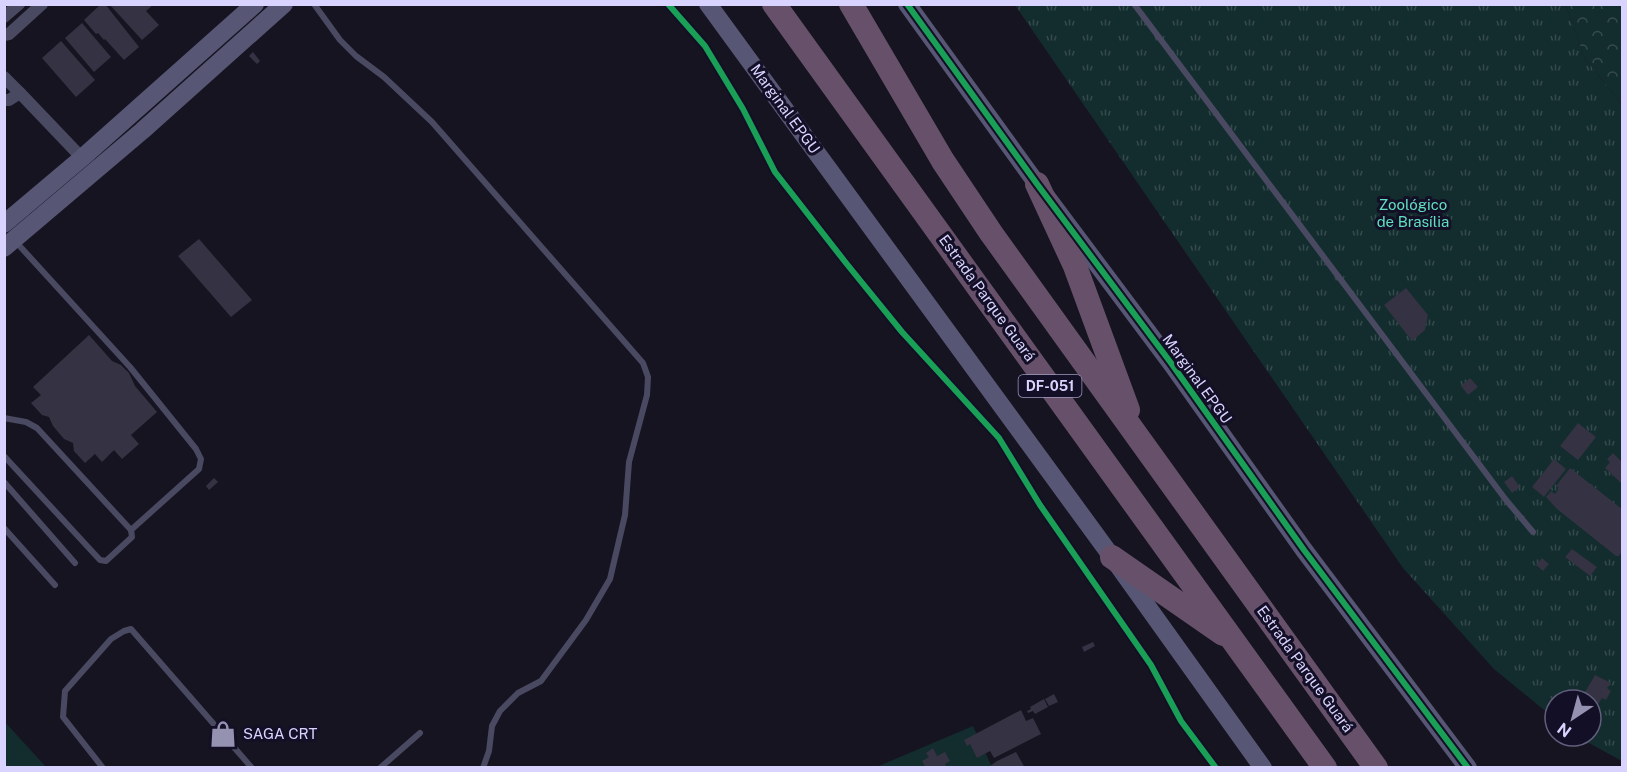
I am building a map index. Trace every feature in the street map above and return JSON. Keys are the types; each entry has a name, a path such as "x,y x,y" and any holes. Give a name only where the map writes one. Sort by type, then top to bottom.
{"highway":[{"name":"Estrada Parque Guará","path":"774,4 1325,768"},
{"name":"Estrada Parque Guará","path":"851,4 943,161 1012,262 1376,768"},
{"path":"1037,184 1075,266 1137,434"},
{"path":"1112,557 1237,643"},
{"path":"1339,717 1395,768"}],"street":[{"path":"4,17 19,4"},
{"path":"4,35 9,34 42,4"},
{"path":"4,224 255,4"},
{"path":"9,244 142,131 284,4"},
{"name":"Marginal EPGU","path":"708,4 1112,557 1263,768"},
{"name":"Marginal EPGU","path":"907,4 1037,184 1171,363 1304,550 1468,768"},
{"path":"4,77 82,158"},
{"path":"4,100 9,100 20,93"}],"lane":[{"path":"314,4 340,40 356,56 384,77 432,122 642,363 648,376 647,395 629,462 625,514 610,579 586,620 541,681 518,693 500,711 492,726 489,751 483,768"},
{"path":"1134,4 1506,500 1533,532"},
{"path":"9,244 130,367 196,449 201,459 199,469 131,530"},
{"path":"4,418 33,425 131,530 132,537 106,561 100,560 4,456"},
{"path":"4,482 75,562"},
{"path":"4,528 56,585"},
{"path":"103,768 63,717 65,691 111,639 131,629 252,768"},
{"path":"380,768 420,733"}],"green space":[{"name":"Zoológico de Brasília","path":"1015,5 1566,5 1584,57 1622,105 1622,761 1598,748 1603,748 1603,688 1543,688 1543,709 1494,669 1403,568"},
{"path":"1566,5 1622,5 1622,105 1584,57"},
{"path":"4,721 46,767 5,767"},
{"path":"973,726 992,767 874,768"}],"building":[{"path":"101,4 105,4 139,47 124,60 84,20"},
{"path":"110,5 153,5 146,11 159,25 142,40"},
{"path":"82,23 111,57 94,72 65,38"},
{"path":"61,41 95,80 76,97 42,58"},
{"path":"253,52 260,61 257,64 249,56"},
{"path":"199,239 252,300 231,317 178,256"},
{"path":"1406,288 1428,315 1425,330 1412,341 1384,305"},
{"path":"89,335 112,361 121,365 129,373 135,386 157,412 131,435 139,444 122,459 114,450 102,462 95,454 85,463 74,451 73,443 64,439 49,417 42,415 31,403 41,395 33,387"},
{"path":"1470,378 1478,387 1468,395 1461,386"},
{"path":"1578,423 1596,437 1578,460 1560,446"},
{"path":"1613,453 1622,462 1622,484 1605,468 1610,462 1607,459"},
{"path":"1554,459 1566,469 1544,497 1532,487"},
{"path":"1570,468 1622,509 1622,551 1619,556 1616,556 1557,509 1546,497 1551,491 1555,494 1559,488 1556,486"},
{"path":"1512,476 1520,487 1512,493 1504,482"},
{"path":"214,478 218,482 209,490 206,486"},
{"path":"1572,549 1597,567 1590,576 1565,557"},
{"path":"1542,558 1549,564 1543,571 1536,565"},
{"path":"1093,642 1095,646 1084,652 1082,647"},
{"path":"1595,675 1611,683 1607,688 1611,691 1606,700 1603,698 1603,688 1587,688"},
{"path":"1054,694 1058,702 1049,706 1045,699"},
{"path":"1044,699 1048,707 1035,714 1033,711 1028,713 1030,707"},
{"path":"1021,710 1026,721 1033,718 1041,734 994,758 990,751 977,758 970,744 967,746 964,740"},
{"path":"933,748 937,756 945,752 950,761 945,764 947,768 926,768 922,761 929,757 926,753"},
{"path":"1016,752 1025,768 987,768 997,761"}],"cycle path":[{"path":"668,4 705,46 743,109 775,172 902,332 999,438 1040,505 1151,665 1181,721 1216,768"},
{"path":"907,4 1037,184 1171,363 1304,550 1468,768"}],"place":[{"name":"SAGA CRT","path":"223,734"}]}
